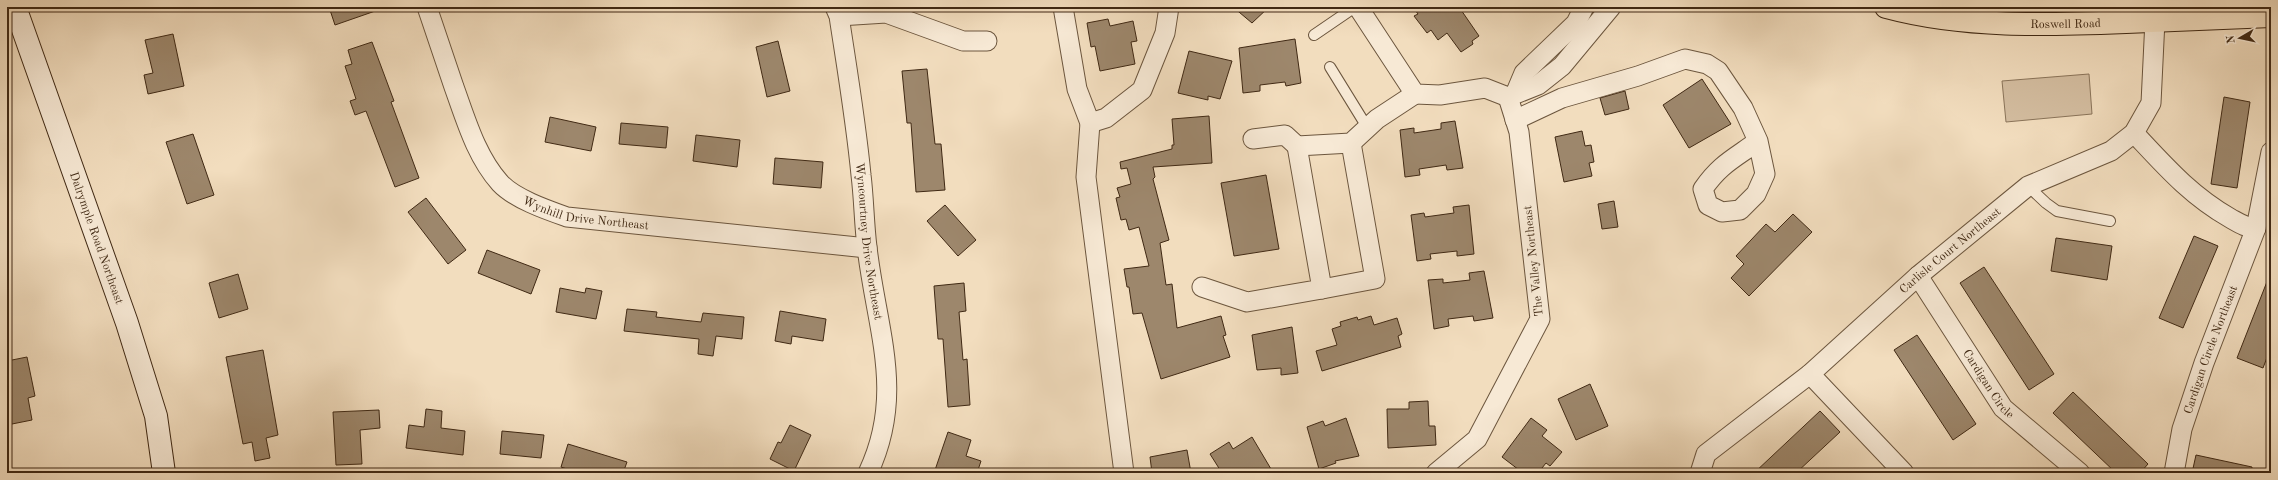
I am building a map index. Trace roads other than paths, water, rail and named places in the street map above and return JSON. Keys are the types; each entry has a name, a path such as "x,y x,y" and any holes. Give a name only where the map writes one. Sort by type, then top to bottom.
{"main road":[{"name":"Roswell Road","path":"1886,7 1941,18 1980,22 2058,25 2271,16"}],"street":[{"name":"Dalrymple Road Northeast","path":"16,7 134,344 156,416 164,473"},
{"name":"Wynhill Drive Northeast","path":"427,7 467,124 480,153 500,183 522,198 548,211 567,217 867,248"},
{"path":"1063,7 1077,89 1090,123 1086,177 1124,473"},
{"path":"1090,123 1106,118 1142,90 1165,33 1169,7"},
{"path":"1358,7 1415,94"},
{"path":"1512,95 1524,73 1576,23 1584,7"},
{"path":"1297,146 1351,143 1377,119 1415,94 1440,95 1485,88 1512,95 1538,84 1562,66 1612,7"},
{"name":"Wyncourtney Drive Northeast","path":"837,11 861,175 867,248 886,349 888,377 884,420 873,462 868,473"},
{"path":"837,11 886,13 963,41 987,41"},
{"name":"Carlisle Court Northeast","path":"1700,473 1706,454 1810,374 1918,276 2028,186 2111,151 2134,133 2151,103 2155,20"},
{"path":"1515,120 1562,98 1684,59 1707,64 1718,71 1743,108 1758,141"},
{"name":"The Valley Northeast","path":"1436,473 1477,439 1540,319 1519,132 1515,120 1512,95"},
{"path":"2134,133 2189,191 2210,206 2248,228 2256,228"},
{"path":"1254,139 1285,135 1297,146 1322,289"},
{"path":"1202,287 1247,302 1375,279 1351,143"},
{"name":"Cardigan Circle Northeast","path":"2174,473 2182,430 2204,363 2256,228 2271,152"},
{"name":"Cardigan Circle","path":"1918,276 2003,408 2080,473"},
{"path":"1810,374 1904,473"}],"lane":[{"path":"1314,35 1355,7"},
{"path":"1330,67 1367,127"},
{"path":"2028,186 2057,211 2110,221"}]}
